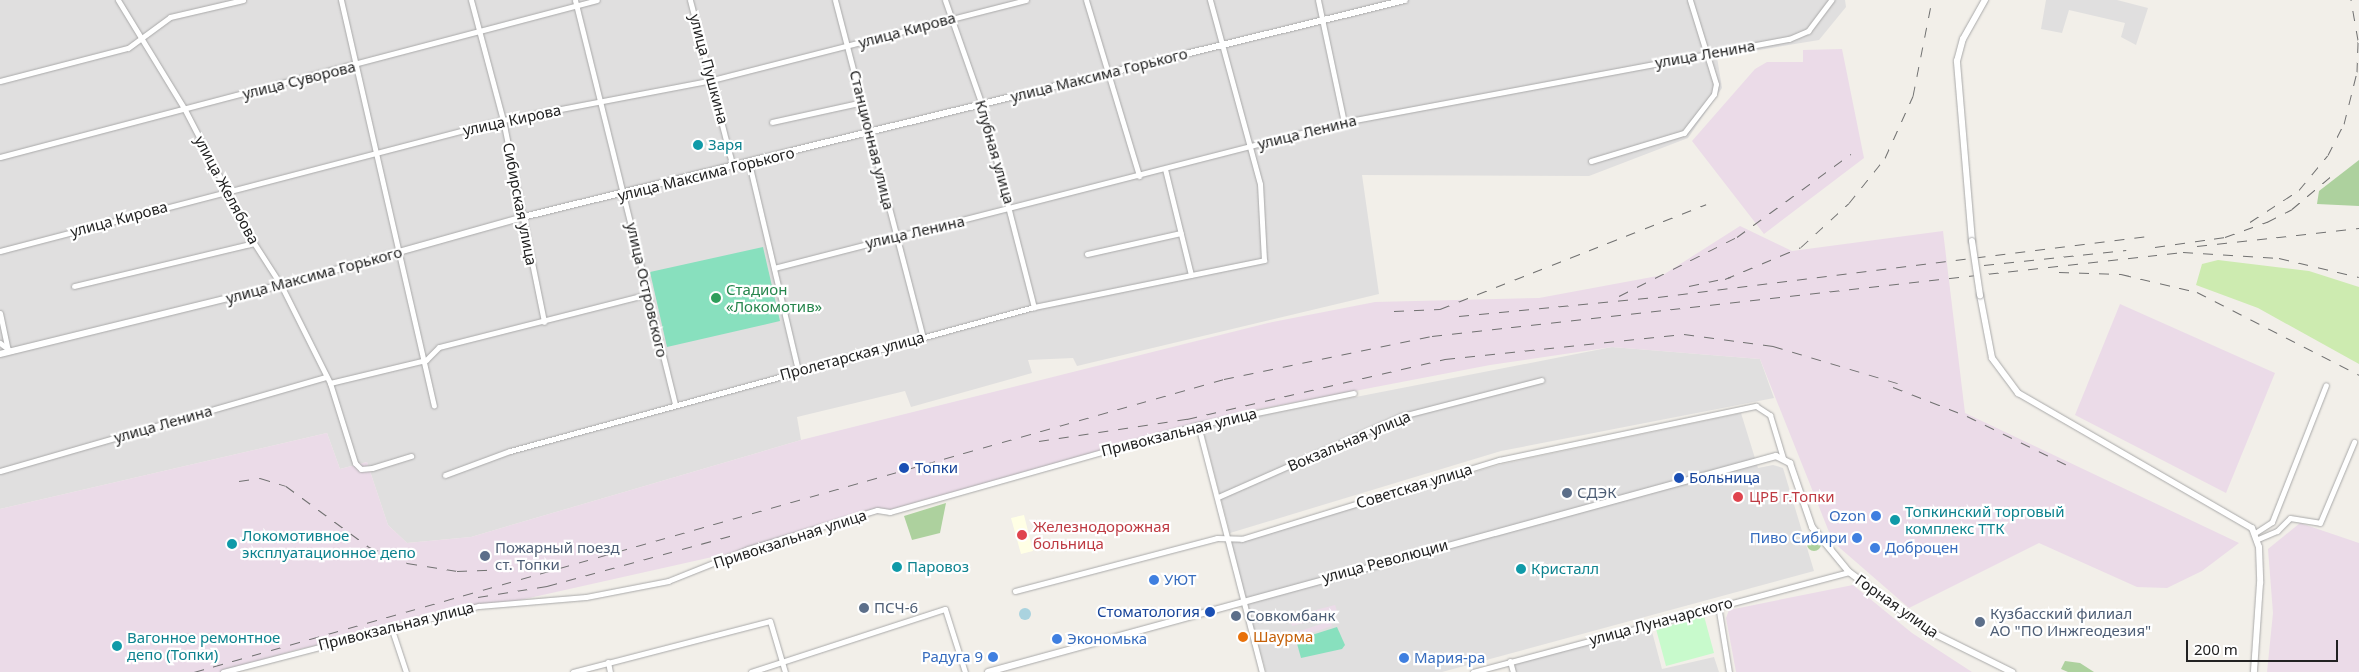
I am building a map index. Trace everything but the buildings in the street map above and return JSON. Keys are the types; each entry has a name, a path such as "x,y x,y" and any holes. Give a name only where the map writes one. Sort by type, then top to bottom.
{"street":[{"name":"улица Желябова","path":"118,0 184,108 254,243 281,285 330,383 351,452 361,469 411,456"},
{"path":"0,81 143,40 150,30 170,17 243,0"},
{"path":"341,0 355,66 378,151 426,360 434,405"},
{"name":"Сибирская улица","path":"472,0 502,120 544,322"},
{"name":"улица Суворова","path":"0,157 184,108 355,66 575,2 597,0"},
{"name":"улица Пушкина","path":"690,0 733,167"},
{"name":"Станционная улица","path":"835,0 849,45 923,338"},
{"name":"Клубная улица","path":"945,0 982,105 1011,210 1034,307"},
{"name":"улица Кирова","path":"0,251 226,190 502,120 712,80 952,17 1026,0"},
{"path":"1086,0 1139,176"},
{"path":"1210,0 1250,146"},
{"path":"1318,0 1344,122"},
{"name":"улица Максима Горького","path":"0,354 8,350 281,285 523,218 872,134 1221,43 1405,0"},
{"path":"1592,161 1684,133 1716,90 1708,54 1690,0"},
{"name":"улица Ленина","path":"774,268 896,236 1011,210 1344,122 1804,35 1831,0"},
{"path":"1983,1 1962,39 1957,61 1972,241 1992,358 2018,393 2239,517 2256,536 2260,610 2254,672"},
{"name":"улица Островского","path":"575,2 625,193 645,295 675,404"},
{"path":"772,122 863,102"},
{"name":"Пролетарская улица","path":"446,475 510,451 798,370 1034,307 1264,260 1266,220 1250,146"},
{"path":"749,163 798,370"},
{"path":"1164,169 1191,275"},
{"path":"1087,254 1181,233"},
{"path":"74,286 254,243"},
{"path":"330,383 426,360 439,348 645,295"},
{"path":"0,313 8,350"},
{"path":"0,343 8,350"},
{"name":"улица Ленина","path":"0,471 326,376"},
{"name":"Вокзальная улица","path":"1218,497 1402,416 1541,380"},
{"path":"2256,536 2272,522 2326,385"},
{"name":"Привокзальная улица","path":"227,671 391,627 479,606 586,597 668,581 748,549 877,510 890,512 1198,425 1354,393"},
{"name":"Советская улица","path":"1015,591 1226,539 1242,539 1499,460 1756,406 1770,415 1784,458"},
{"path":"1198,425 1262,672"},
{"path":"2256,536 2277,531 2290,518 2320,522 2354,442"},
{"name":"улица Революции","path":"988,672 1243,599 1771,456 1784,458"},
{"name":"Горная улица","path":"1784,458 1792,467 1812,528 1849,572 1929,631 2012,672"},
{"name":"улица Луначарского","path":"1473,672 1718,605 1849,572"},
{"path":"1718,605 1729,672"},
{"path":"751,672 946,609 964,672"},
{"path":"572,672 770,621 785,672"},
{"path":"391,627 406,672"},
{"path":"1510,661 1513,672"},
{"path":"608,662 610,672"}],"shaded area":[{"path":"0,0 1845,0 1846,7 1819,40 1717,57 1722,88 1688,138 1589,176 1362,175 1379,294 1077,366 1073,358 1028,360 1032,373 911,407 905,391 797,417 801,440 471,537 407,543 388,525 367,462 340,469 327,433 0,509"},
{"path":"2046,0 2117,0 2148,8 2136,45 2121,37 2125,23 2069,10 2062,33 2041,29"},
{"path":"1842,49 1864,158 1764,234 1692,141 1755,69 1767,62 1803,62 1803,50"},
{"path":"1740,226 1792,251 1943,231 1965,413 2239,543 2202,571 2167,588 2137,587 2039,543 1909,608 1833,542 1760,359 1612,347 1490,365 1245,412 748,549 296,650 227,672 0,672 0,509 327,433 340,469 367,462 388,525 407,543 471,537 801,440 1268,323 1375,302 1539,298 1663,275"},
{"path":"2120,304 2275,373 2226,493 2075,415"},
{"path":"1612,347 1760,359 1774,398 1501,451 1230,533 1202,427"},
{"path":"1741,413 1758,468 1773,465 1783,468 1814,571 1442,672 1266,672 1229,542 1502,464"},
{"name":"Железнодорожная больница","path":"1024,515 1033,551 1021,554 1011,518"},
{"path":"2300,523 2359,543 2359,672 2267,672 2273,613 2268,549"},
{"path":"1853,585 1912,633 1972,672 1736,672 1726,618 1729,610"},
{"path":"1335,605 1338,614 1292,626 1289,617"},
{"path":"1330,621 1332,626 1293,639 1291,634"},
{"path":"1651,628 1662,669 1714,657 1719,672 1516,672 1514,662"}],"green space":[{"path":"2359,160 2359,206 2317,204 2319,191"},
{"name":"Стадион «Локомотив»","path":"763,247 780,321 667,347 650,272"},
{"path":"2218,260 2309,271 2359,287 2359,364 2258,308 2196,285 2202,264"},
{"path":"946,503 940,533 912,540 904,516"},
{"path":"1814,537 1819,539 1821,544 1819,549 1814,551 1809,549 1807,544 1809,539"},
{"path":"1704,616 1714,653 1666,666 1656,629"},
{"path":"1337,627 1345,645 1342,649 1301,658 1296,640"},
{"path":"2065,661 2080,663 2094,672 2068,672 2061,669"}],"water":[{"path":"1023,608 1027,608 1031,614 1027,620 1023,620 1019,616 1019,612"}],"railway":[{"path":"1725,279 1801,247 1849,203 1885,158 1913,96 1932,0"},
{"path":"2250,222 2299,190 2328,155 2344,124 2357,72 2358,40 2351,0"},
{"path":"1619,296 1737,237 1851,154"},
{"path":"2155,247 2225,237 2267,222 2292,209 2336,172"},
{"path":"1394,311 1440,309 1706,204"},
{"path":"2197,246 2359,228"},
{"path":"1459,316 1658,297 2154,235"},
{"path":"1984,265 2126,250"},
{"path":"194,672 1224,379 1432,336 2183,252 2279,258 2359,277"},
{"path":"2059,272 2121,274 2197,292 2359,375"},
{"path":"1689,286 1731,277"},
{"path":"1039,441 1187,419 1445,359 1684,334 1773,346 1904,385"},
{"path":"1893,387 1967,416 2071,467"},
{"path":"239,481 260,478 286,486 369,547 407,563 457,571 511,569"},
{"path":"478,597 547,586 734,535"}],"place":[{"name":"Заря","path":"698,145"},
{"name":"Стадион «Локомотив»","path":"716,298"},
{"name":"Топки","path":"904,468"},
{"name":"Больница","path":"1679,478"},
{"name":"СДЭК","path":"1567,493"},
{"name":"ЦРБ г.Топки","path":"1738,497"},
{"name":"Ozon","path":"1876,516"},
{"name":"Топкинский торговый комплекс ТТК","path":"1895,520"},
{"name":"Железнодорожная больница","path":"1022,535"},
{"name":"Пиво Сибири","path":"1857,538"},
{"name":"Локомотивное эксплуатационное депо","path":"232,544"},
{"name":"Доброцен","path":"1875,548"},
{"name":"Пожарный поезд ст. Топки","path":"485,556"},
{"name":"Паровоз","path":"897,567"},
{"name":"Кристалл","path":"1521,569"},
{"name":"УЮТ","path":"1154,580"},
{"name":"ПСЧ-6","path":"864,608"},
{"name":"Стоматология","path":"1210,612"},
{"name":"Совкомбанк","path":"1236,616"},
{"name":"Кузбасский филиал АО \"ПО Инжгеодезия\"","path":"1980,622"},
{"name":"Шаурма","path":"1243,637"},
{"name":"Экономька","path":"1057,639"},
{"name":"Вагонное ремонтное депо (Топки)","path":"117,646"},
{"name":"Радуга 9","path":"993,657"},
{"name":"Мария-ра","path":"1404,658"}]}
